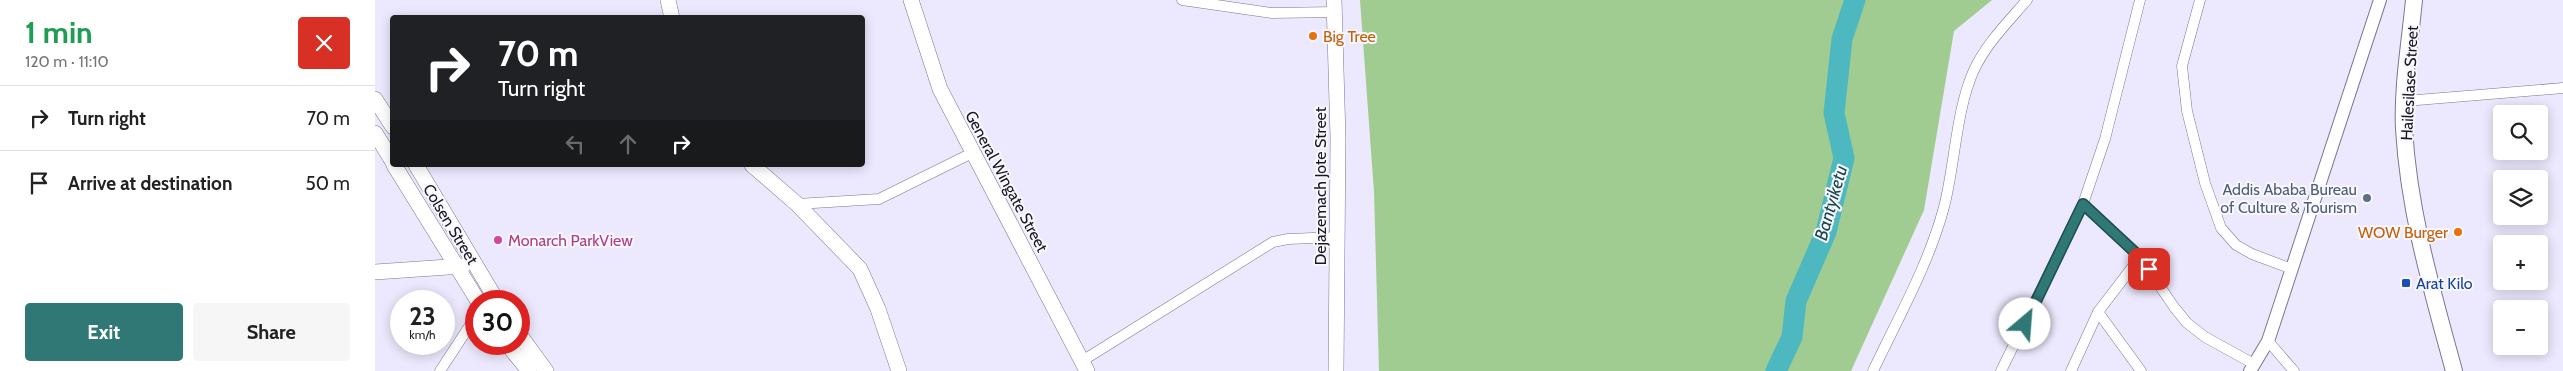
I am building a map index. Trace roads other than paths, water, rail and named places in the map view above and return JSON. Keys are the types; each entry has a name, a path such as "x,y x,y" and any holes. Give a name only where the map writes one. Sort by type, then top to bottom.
{"main road":[{"path":"668,0 671,15"},
{"name":"General Wingate Street","path":"911,0 940,89 1085,366"},
{"name":"Hailesilase Street","path":"2414,0 2404,127 2414,218 2454,371"},
{"name":"Dejazemach Jote Street","path":"1334,6 1338,138 1336,371"},
{"path":"375,99 390,122"},
{"path":"375,133 390,157"},
{"name":"Colsen Street","path":"396,167 471,290"},
{"path":"417,167 490,290"},
{"path":"754,167 797,204 860,269 878,309 899,371"},
{"path":"375,272 457,268 474,263"},
{"path":"530,349 546,371"},
{"path":"516,355 529,371"}],"street":[{"path":"1182,0 1271,13 1334,6"},
{"path":"1873,371 1923,264 1944,207 1962,115 1974,70 1986,50 2027,0"},
{"path":"2001,371 2083,204 2105,139 2140,0"},
{"path":"2200,0 2182,66 2187,111 2205,182 2221,228 2236,245 2252,254 2292,269"},
{"path":"2083,204 2140,257 2187,323 2205,338 2252,368 2268,341 2380,0"},
{"path":"2405,100 2563,88"},
{"path":"797,204 879,199 972,153"},
{"path":"1085,366 1273,242 1288,239 1338,237"},
{"path":"2071,371 2098,312 2140,257"},
{"path":"2098,312 2141,371"},
{"path":"440,371 465,333"},
{"path":"2268,341 2294,371"}],"waterway":[{"name":"Bantyiketu","path":"1776,371 1792,337 1796,301 1826,232 1844,158 1834,113 1842,39 1855,0"}],"place":[{"name":"Big Tree","path":"1313,36"},
{"name":"Addis Ababa Bureau of Culture & Tourism","path":"2367,198"},
{"name":"WOW Burger","path":"2458,232"},
{"name":"Monarch ParkView","path":"498,240"},
{"name":"Arat Kilo","path":"2406,283"}]}
